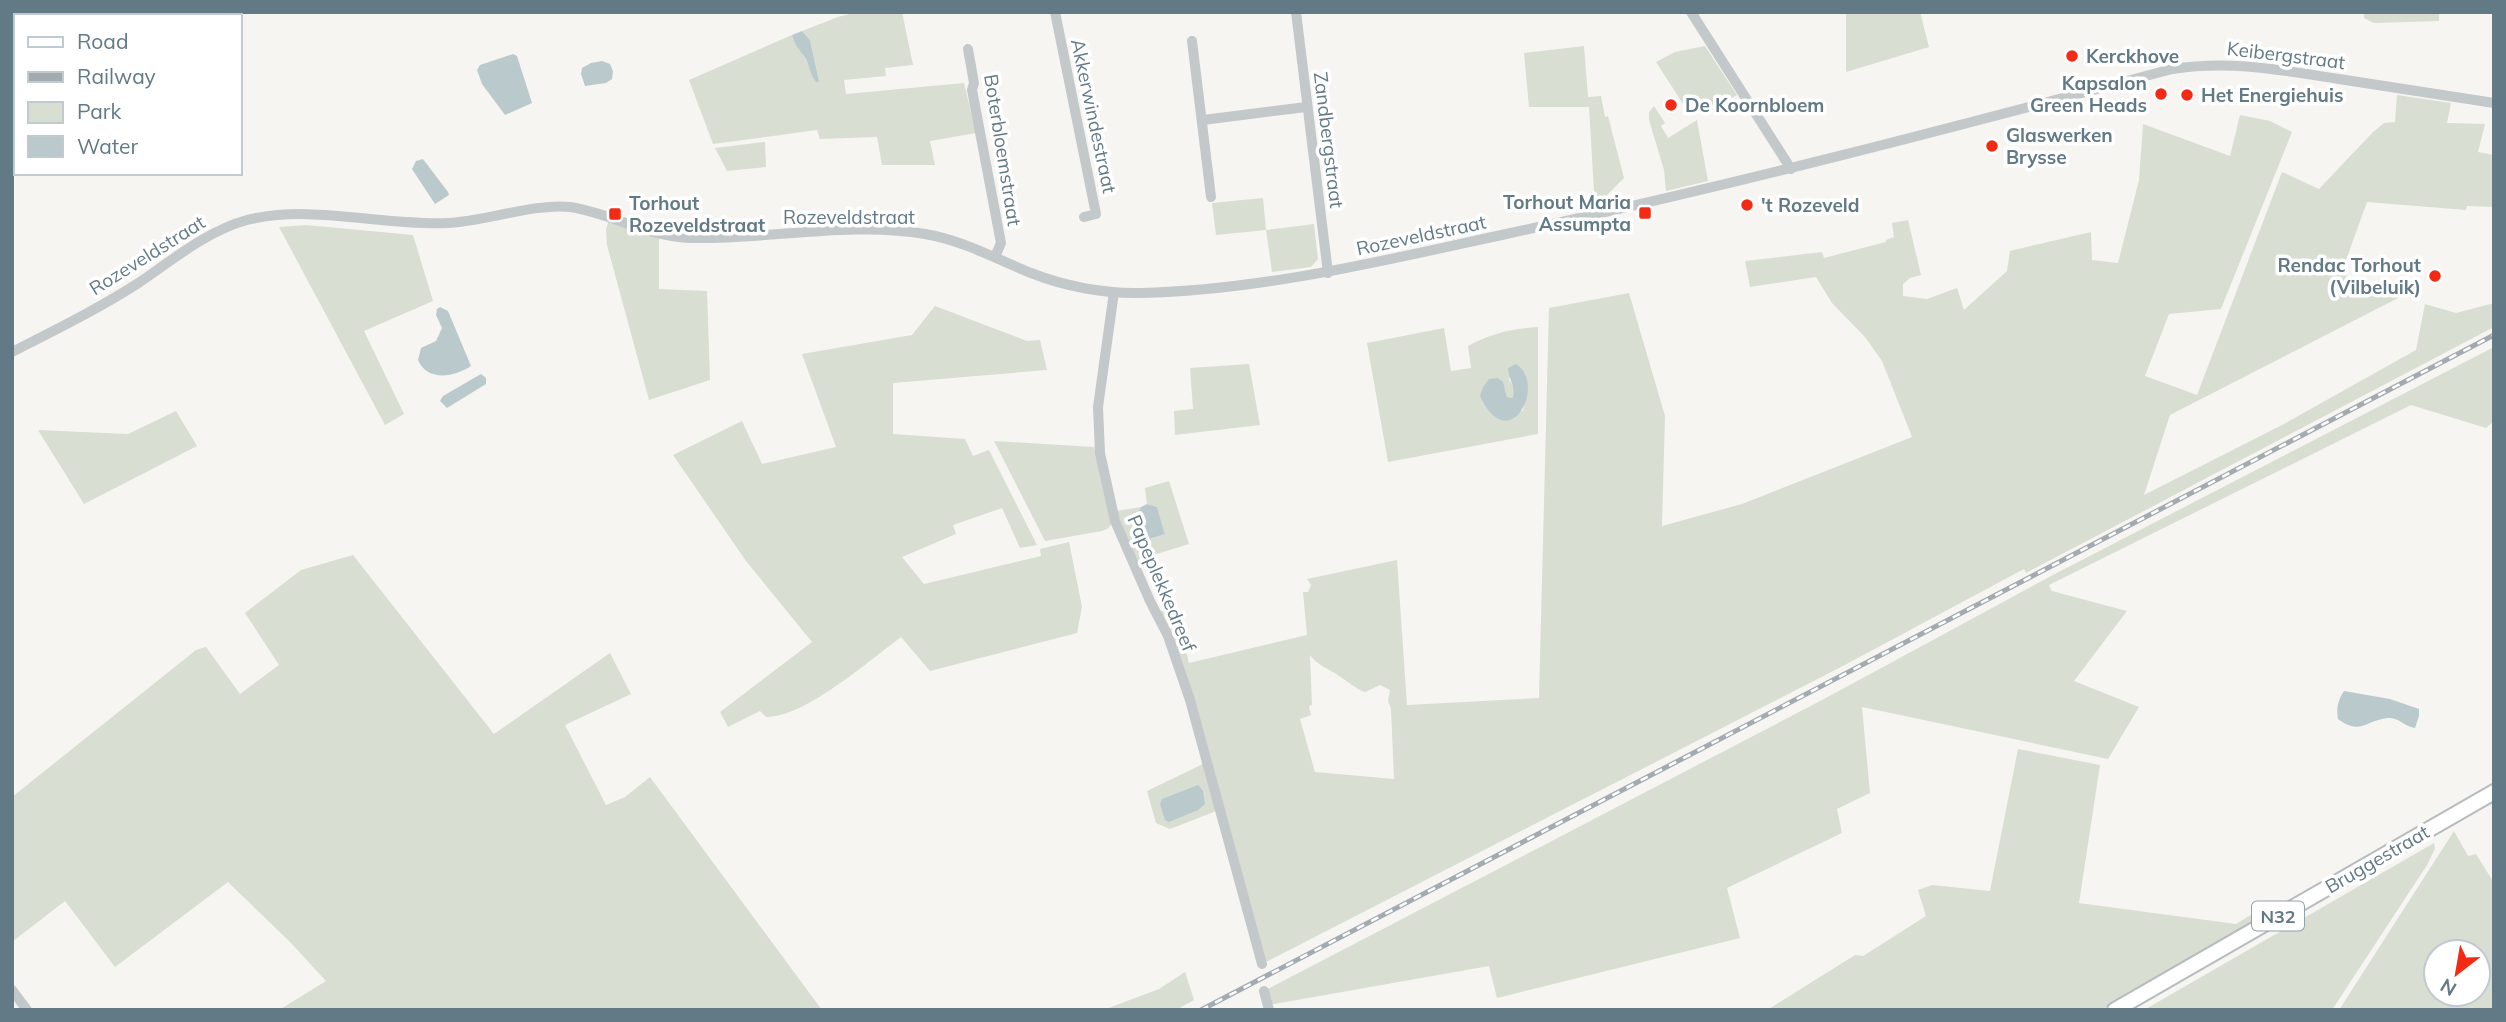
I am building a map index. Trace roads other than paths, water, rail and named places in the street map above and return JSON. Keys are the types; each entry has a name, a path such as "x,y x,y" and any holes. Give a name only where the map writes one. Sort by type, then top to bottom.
{"main road":[{"name":"Bruggestraat","path":"2115,1010 2494,792"}],"street":[{"name":"Akkerwindestraat","path":"1055,12 1096,214 1084,217"},
{"name":"Zandbergstraat","path":"1296,12 1328,272"},
{"path":"1691,12 1791,169"},
{"path":"1192,41 1211,197"},
{"name":"Boterbloemstraat","path":"968,49 974,83 972,90 1001,243 995,257"},
{"name":"Keibergstraat","path":"1791,169 2172,69 2199,65 2226,64 2268,68 2494,103"},
{"path":"1203,120 1306,107"},
{"name":"Rozeveldstraat","path":"12,352 108,301 218,230 244,221 273,216 332,215 380,222 443,223 480,221 540,208 563,206 665,236 704,238 898,231 941,237 1057,282 1114,292 1145,293 1222,287 1328,272 1600,214 1791,169"},
{"name":"Papeplekkedreef","path":"1114,292 1098,407 1100,453 1115,521 1173,649 1262,964"},
{"path":"12,990 27,1010"},
{"path":"1265,992 1269,1010"}],"water":[{"path":"802,31 810,40 819,81 817,83 792,35"},
{"path":"513,54 517,56 532,103 505,115 482,84 477,70 480,65"},
{"path":"602,61 610,64 612,79 606,83 585,86 582,68"},
{"path":"423,159 449,195 435,204 412,169 416,161"},
{"path":"440,307 448,311 471,366 450,375 428,372 418,360 421,348 436,341 442,328 436,315"},
{"path":"1516,364 1525,374 1528,386 1526,400 1513,419 1502,420 1491,414 1480,396 1489,379 1498,378 1503,382 1507,397 1512,398 1508,368"},
{"path":"481,374 486,378 486,384 447,408 440,401 443,396"},
{"path":"1147,504 1157,507 1165,534 1146,540 1138,513 1141,507"},
{"path":"2344,691 2390,699 2419,709 2415,728 2392,718 2380,719 2358,727 2346,724 2338,719 2337,715 2338,704"},
{"path":"1198,785 1203,791 1205,804 1198,810 1169,822 1165,820 1160,804 1162,799"}],"railway":[{"path":"1201,1010 2494,335"}],"place":[{"name":"Kerckhove","path":"2072,56"},
{"name":"Kapsalon Green Heads","path":"2161,94"},
{"name":"Het Energiehuis","path":"2187,95"},
{"name":"De Koornbloem","path":"1671,105"},
{"name":"Glaswerken Brysse","path":"1992,146"},
{"name":"'t Rozeveld","path":"1747,205"},
{"name":"Torhout Maria Assumpta","path":"1645,213"},
{"name":"Torhout Rozeveldstraat","path":"615,214"},
{"name":"Rendac Torhout (Vilbeluik)","path":"2435,276"}]}
